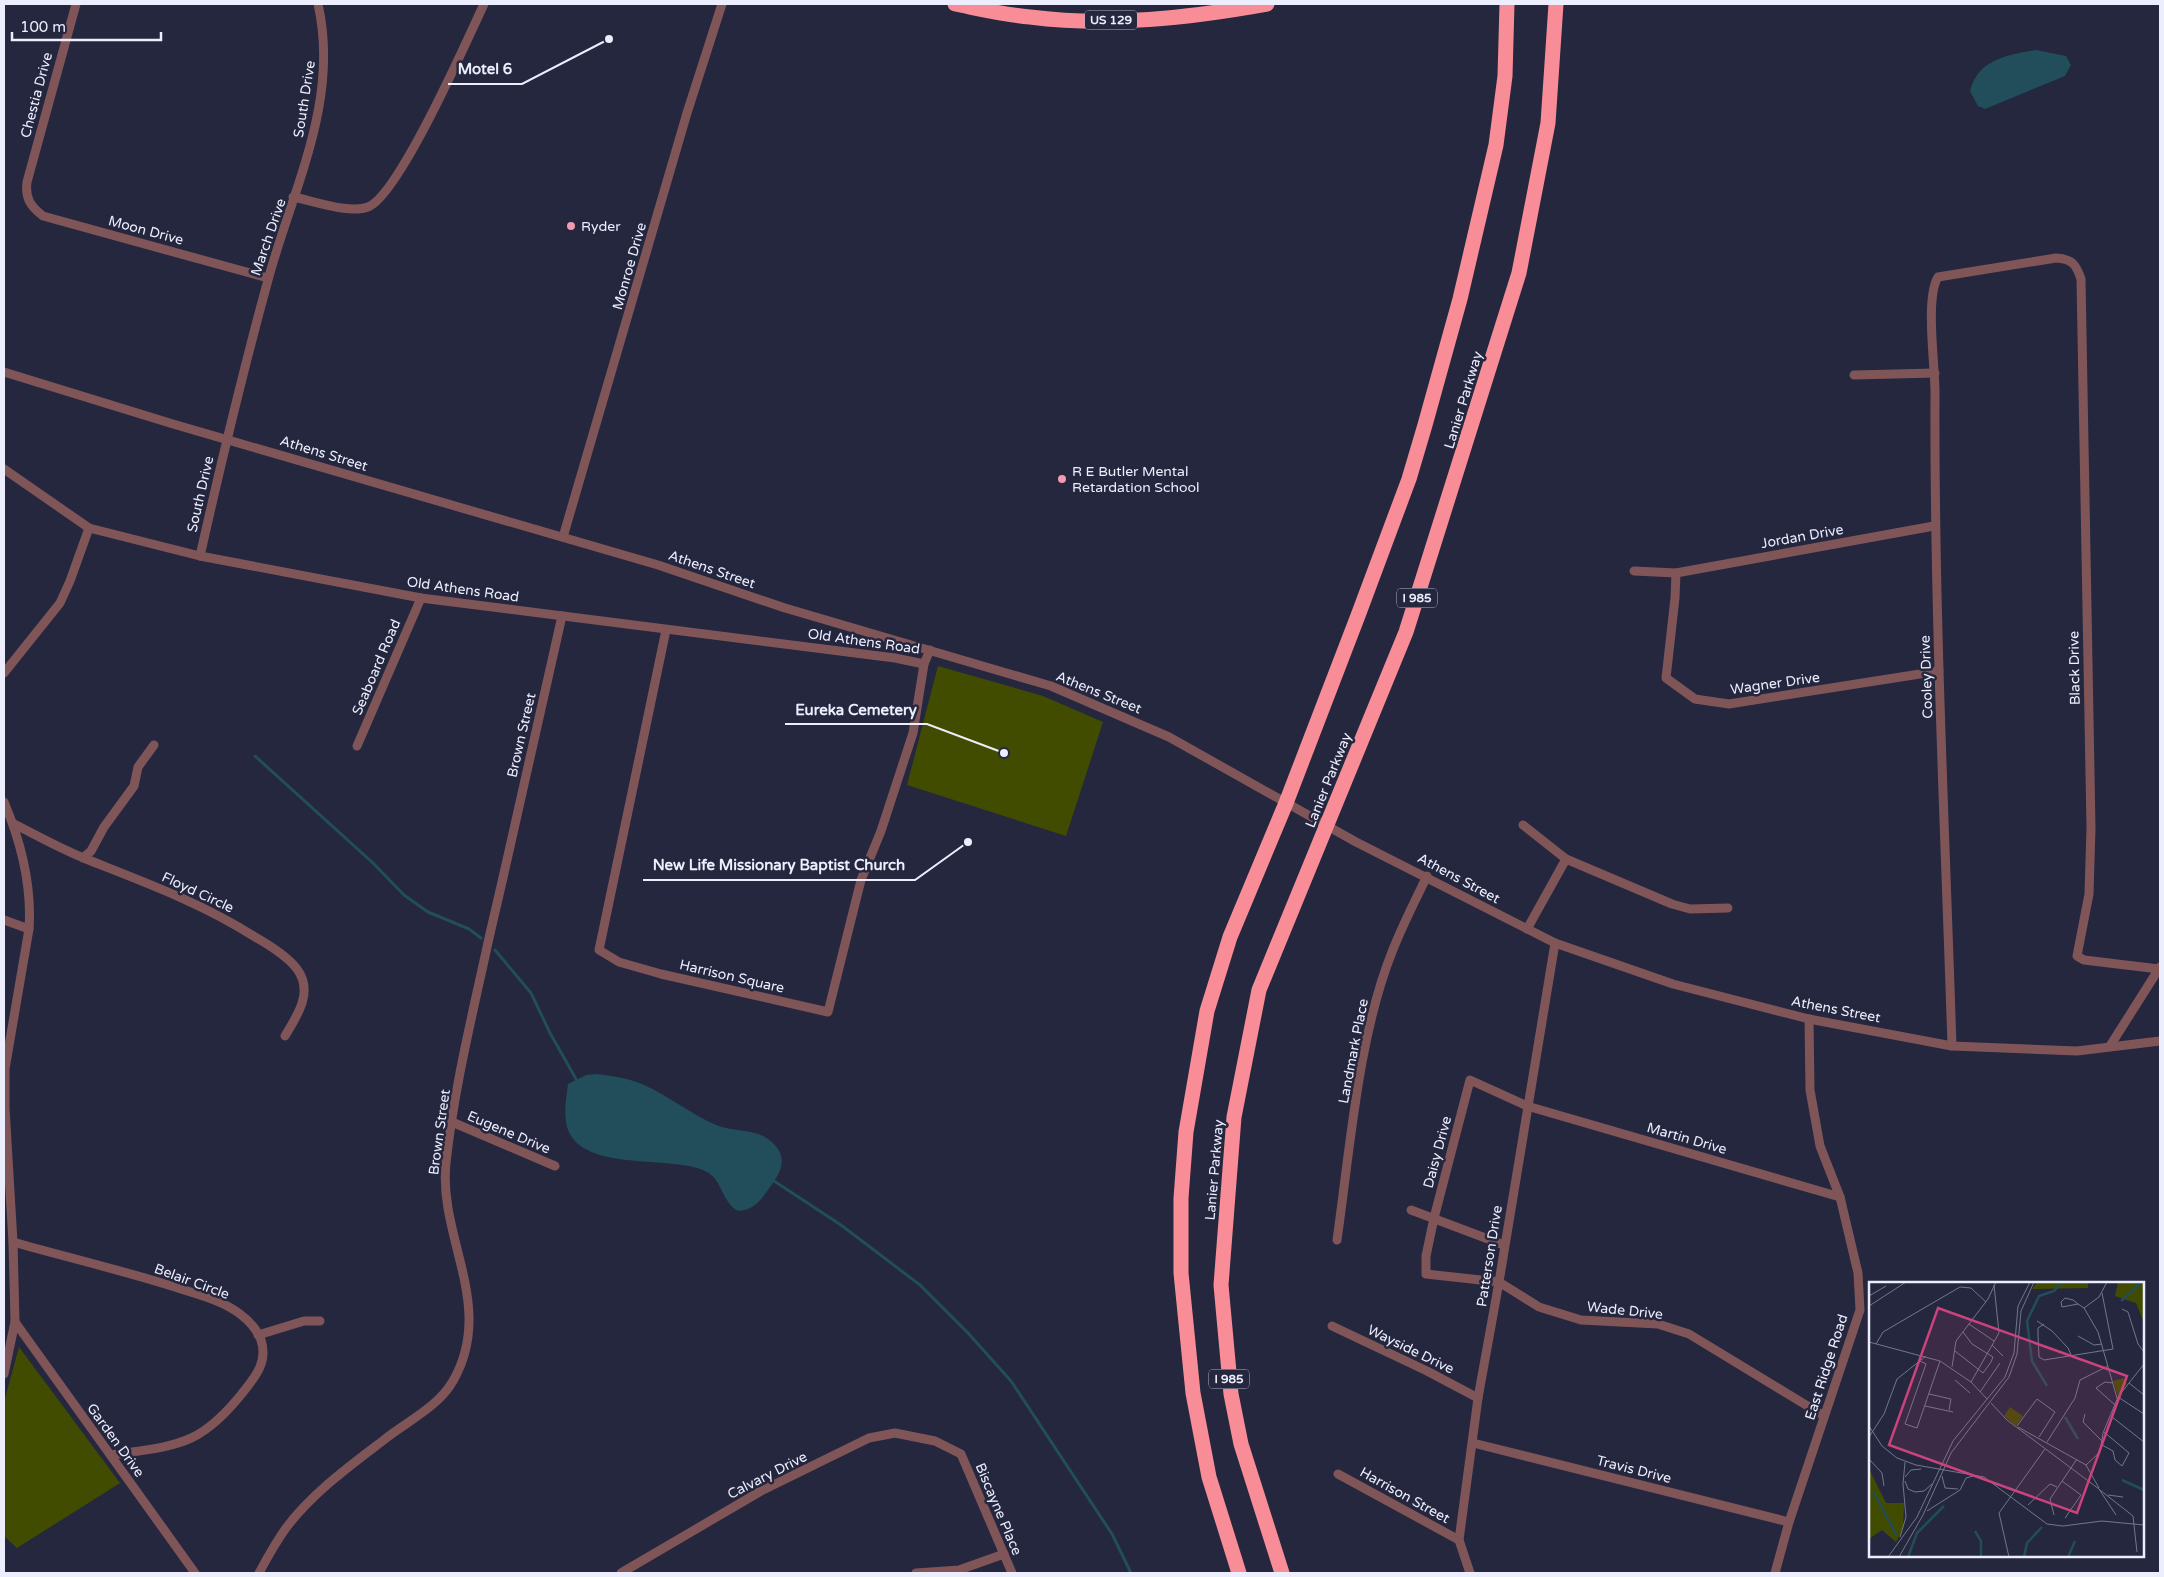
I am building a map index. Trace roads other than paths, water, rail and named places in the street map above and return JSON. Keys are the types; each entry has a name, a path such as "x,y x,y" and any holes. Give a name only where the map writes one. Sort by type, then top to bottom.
{"highway":[{"name":"US 129","path":"955,4 1030,18 1077,21 1176,18 1267,4"},
{"name":"Lanier Parkway","path":"1239,1573 1209,1477 1193,1393 1181,1273 1181,1198 1186,1132 1207,1011 1230,937 1286,803 1359,613 1409,479 1425,425 1460,299 1496,145 1505,76 1507,4"},
{"name":"Lanier Parkway","path":"1282,1573 1241,1444 1231,1394 1220,1285 1234,1118 1259,990 1406,632 1519,273 1548,123 1556,4"}],"street":[{"name":"Chestia Drive","path":"26,195 27,182 76,4"},
{"name":"South Drive","path":"293,197 306,164 324,80 325,51 318,4"},
{"name":"March Drive","path":"226,438 268,278 293,197 353,209 368,207 380,200 393,184 445,87 484,4"},
{"name":"Monroe Drive","path":"563,537 687,113 722,4"},
{"name":"Moon Drive","path":"26,195 32,207 43,216 268,278"},
{"name":"Cooley Drive","path":"1952,1046 1934,526 1935,373 1931,308 1934,284 1938,277 2056,258 2069,259 2076,266 2081,279 2080,296"},
{"name":"Black Drive","path":"2080,296 2091,828 2089,894 2077,956 2084,960 2160,968"},
{"name":"Athens Street","path":"4,372 658,565 785,608 1051,686 1169,737 1356,842 1427,876 1555,943 1673,984 1809,1019 1952,1046 2077,1051 2160,1041"},
{"path":"1854,375 1935,373"},
{"name":"South Drive","path":"200,556 226,438"},
{"name":"Old Athens Road","path":"4,469 89,528 200,556 421,598 895,658 924,664 930,650"},
{"name":"Jordan Drive","path":"1634,571 1676,573 1934,526"},
{"path":"4,674 60,604 89,528"},
{"name":"Wagner Drive","path":"1676,573 1676,598 1666,678 1695,699 1729,704 1939,671"},
{"name":"Seaboard Road","path":"357,746 421,598"},
{"name":"Brown Street","path":"259,1573 287,1526 308,1503 386,1438 439,1399 453,1382 461,1364 468,1340 468,1302 464,1271 446,1199 445,1165 479,985 562,616"},
{"name":"Harrison Square","path":"666,630 599,950 620,962 662,974 828,1012 861,880 881,831 913,733 924,664"},
{"path":"83,858 91,851 104,827 134,786 138,767 154,745"},
{"path":"4,802 14,824 29,888 29,929 8,1044 4,1107 14,1242 15,1322 8,1335 4,1374"},
{"name":"Floyd Circle","path":"14,824 83,858 189,900 272,947 297,970 304,989 302,1008 285,1036"},
{"path":"1523,825 1566,859 1672,904 1690,909 1728,908"},
{"path":"1527,929 1566,859"},
{"name":"Landmark Place","path":"1337,1240 1356,1104 1371,1021 1391,953 1427,876"},
{"path":"4,920 29,929"},
{"name":"Patterson Drive","path":"1470,1573 1459,1540 1478,1398 1555,943"},
{"path":"2110,1046 2160,968"},
{"name":"East Ridge Road","path":"1775,1573 1789,1522 1860,1310 1858,1273 1840,1196 1820,1146 1810,1090 1809,1019"},
{"name":"Daisy Drive","path":"1434,1218 1470,1080 1527,1106"},
{"name":"Martin Drive","path":"1527,1106 1840,1196"},
{"name":"Eugene Drive","path":"452,1122 555,1166"},
{"path":"1410,1210 1504,1245"},
{"path":"1434,1218 1426,1256 1426,1274 1499,1282"},
{"name":"Belair Circle","path":"14,1242 162,1283 208,1298 239,1313 252,1325 261,1340 263,1358 260,1372 217,1422 201,1435 185,1442 111,1455"},
{"name":"Wade Drive","path":"1499,1282 1539,1307 1581,1320 1658,1324 1690,1334 1824,1416"},
{"path":"258,1335 304,1321 320,1321"},
{"name":"Garden Drive","path":"15,1322 195,1573"},
{"name":"Wayside Drive","path":"1332,1326 1427,1371 1478,1398"},
{"name":"Calvary Drive","path":"628,1572 760,1491 869,1438 896,1433 935,1441"},
{"name":"Biscayne Place","path":"935,1441 961,1454 1012,1573"},
{"name":"Travis Drive","path":"1472,1443 1789,1522"},
{"name":"Harrison Street","path":"1338,1474 1459,1540"},
{"path":"916,1573 959,1570 1004,1554"}],"water":[{"path":"2036,50 2066,56 2071,65 2065,76 1985,109 1978,106 1970,91 1974,80 1987,65 2005,57"},
{"path":"597,1074 620,1077 637,1082 652,1088 697,1116 716,1125 765,1137 772,1142 781,1154 782,1164 776,1178 757,1204 748,1209 738,1211 728,1202 711,1174 705,1171 690,1166 630,1160 591,1152 577,1143 568,1130 565,1107 568,1084 586,1075"}],"waterway":[{"path":"255,756 373,863 404,895 428,912 469,929 481,938"},
{"path":"495,950 531,993 550,1033 576,1079"},
{"path":"774,1181 841,1225 920,1285 968,1333 1011,1381 1112,1534 1131,1573"}],"place":[{"name":"Motel 6","path":"609,39"},
{"name":"Ryder","path":"571,226"},
{"name":"R E Butler Mental Retardation School","path":"1062,479"},
{"name":"Eureka Cemetery","path":"1004,753"},
{"name":"New Life Missionary Baptist Church","path":"968,842"}]}
